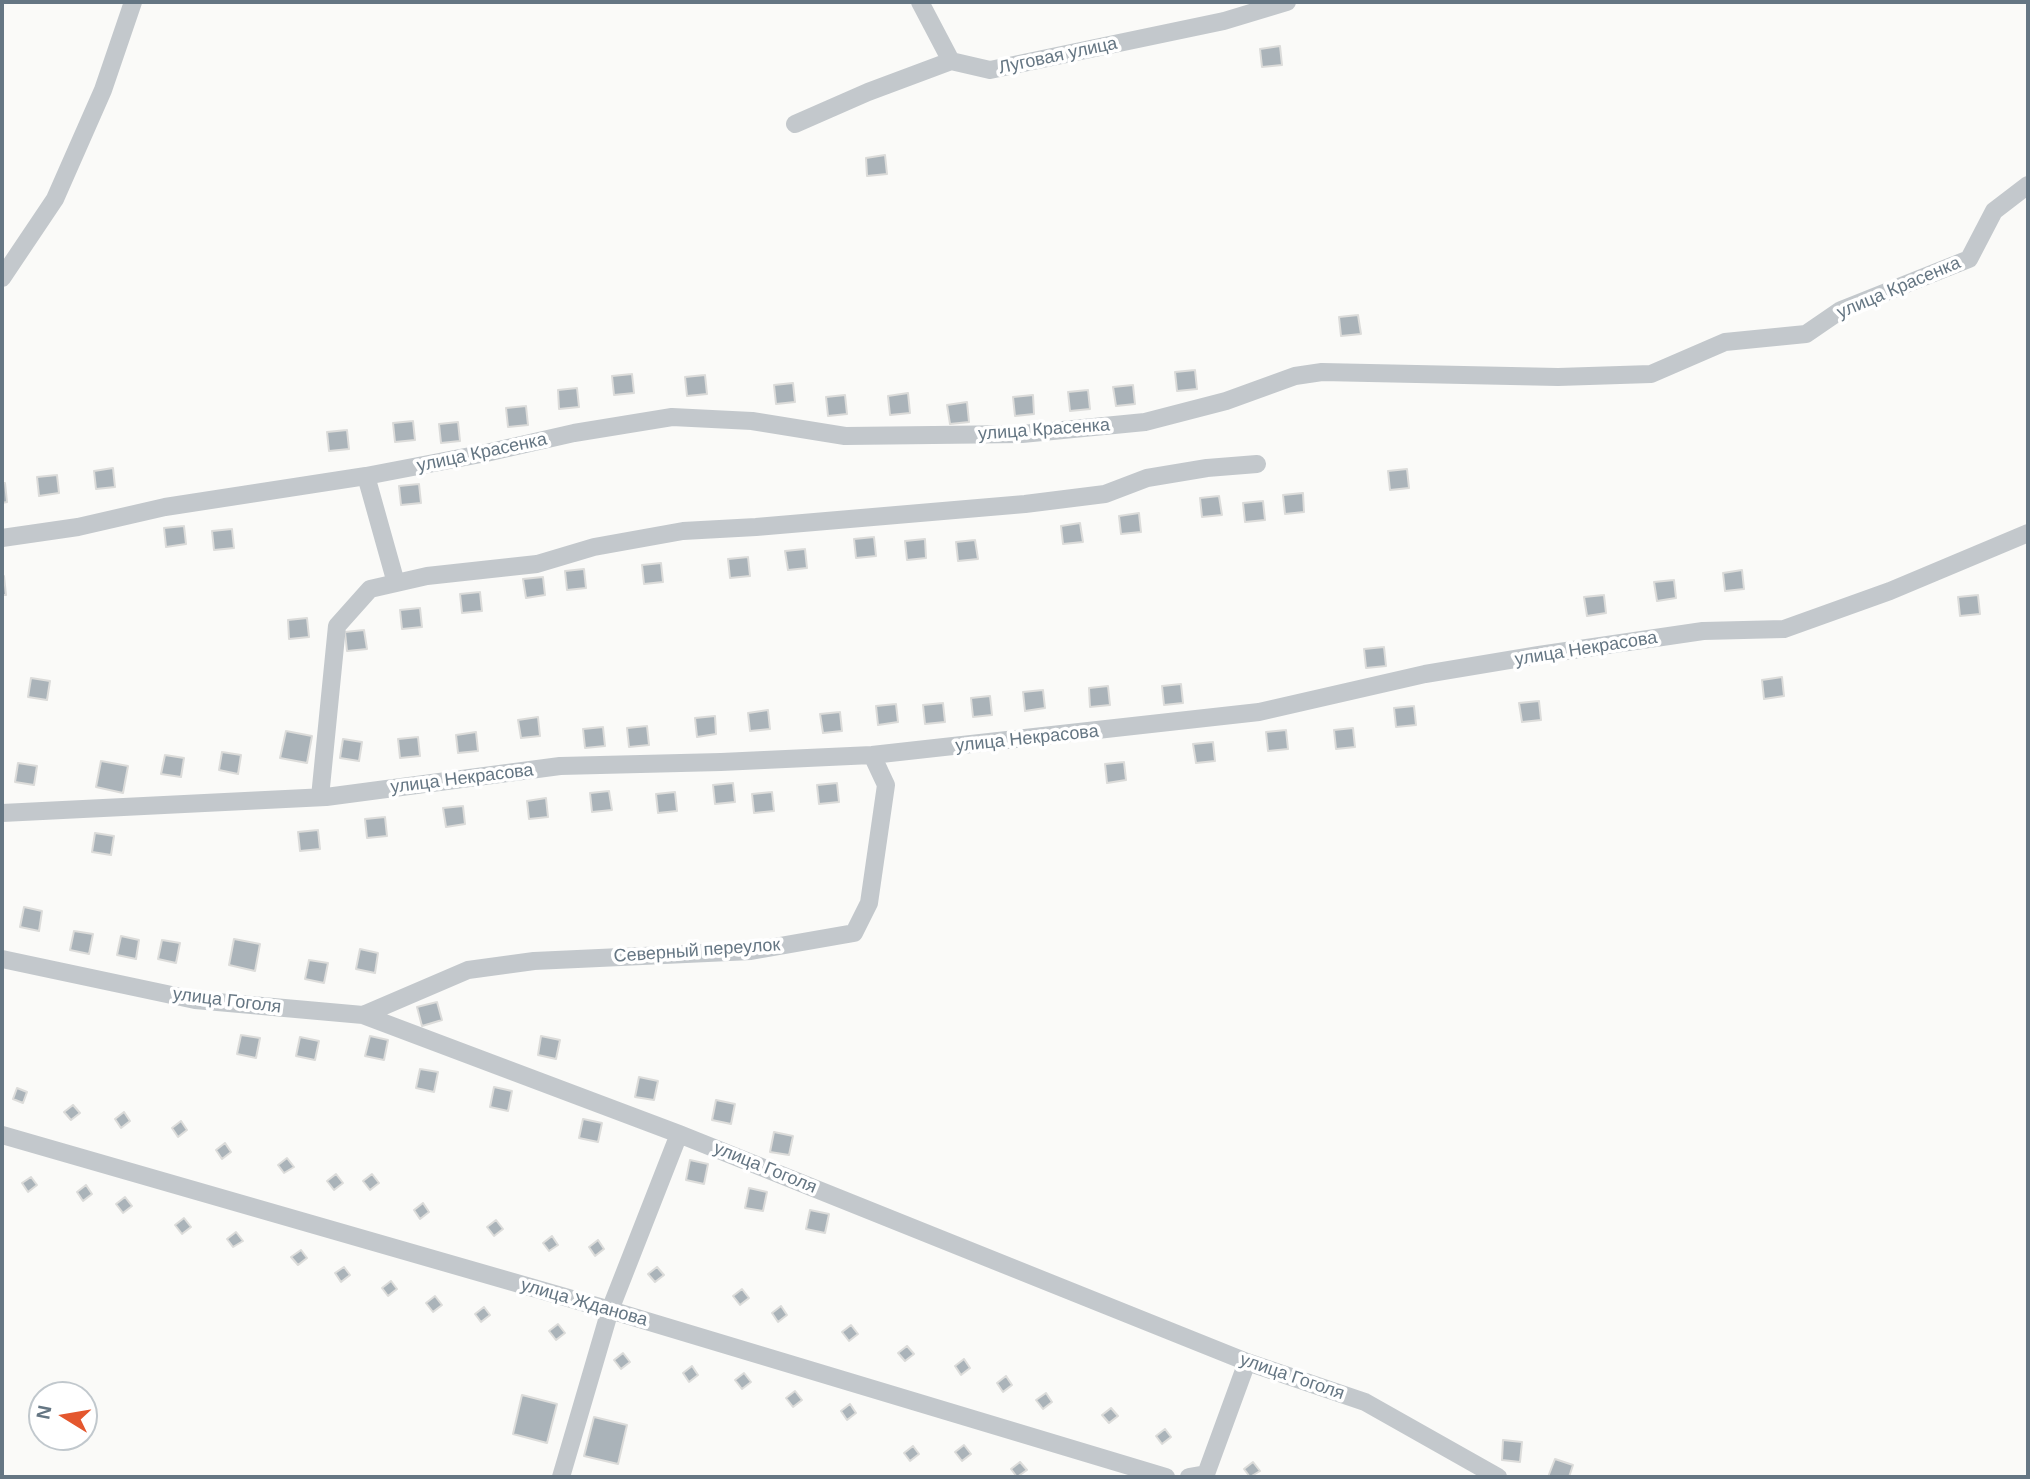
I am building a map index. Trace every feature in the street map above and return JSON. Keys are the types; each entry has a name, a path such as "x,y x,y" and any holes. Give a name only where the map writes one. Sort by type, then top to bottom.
{"street":[{"path":"2,278 55,199 103,90 133,2"},
{"path":"796,124 868,92 951,61 919,2"},
{"name":"Луговая улица","path":"951,61 990,70 1224,21 1287,2"},
{"name":"улица Красенка","path":"2,538 78,527 165,507 366,475 486,453 574,433 672,417 752,421 845,436 1022,434 1146,422 1226,401 1295,376 1322,372 1558,377 1651,374 1725,342 1806,334 1841,310 1969,258 1994,211 2028,185"},
{"path":"320,797 337,626 370,589 427,576 537,564 594,547 683,531 1024,504 1105,494 1147,478 1207,468 1257,464"},
{"path":"366,475 396,583"},
{"name":"улица Некрасова","path":"2,813 320,797 560,766 872,755 1259,712 1425,674 1539,655 1703,631 1784,629 1889,592 2028,533"},
{"name":"Северный переулок","path":"363,1015 468,970 534,961 751,951 854,933 869,903 886,785 872,755"},
{"name":"улица Гоголя","path":"2,959 195,1000 363,1015 679,1134 1247,1362 1365,1402 1498,1477"},
{"path":"561,1477 610,1310 679,1134"},
{"name":"улица Жданова","path":"2,1135 610,1310 1166,1477"},
{"path":"1189,1477 1206,1474 1247,1362"}],"building":[{"path":"1280,46 1282,65 1262,67 1260,49"},
{"path":"885,155 887,174 867,176 866,158"},
{"path":"1358,315 1361,334 1341,336 1339,317"},
{"path":"1195,370 1197,389 1177,391 1175,372"},
{"path":"632,374 634,393 614,395 612,376"},
{"path":"705,375 707,394 687,396 685,377"},
{"path":"793,383 795,402 776,404 774,385"},
{"path":"1133,385 1135,404 1116,406 1113,387"},
{"path":"577,388 579,407 559,409 558,390"},
{"path":"1088,390 1090,409 1070,411 1068,392"},
{"path":"908,393 910,413 890,415 888,396"},
{"path":"845,395 847,414 828,416 826,397"},
{"path":"1033,395 1034,414 1015,416 1013,397"},
{"path":"967,402 969,422 950,424 947,405"},
{"path":"526,406 528,425 508,427 506,408"},
{"path":"413,421 415,440 395,442 393,423"},
{"path":"458,422 460,441 441,443 439,424"},
{"path":"347,430 349,449 329,451 327,432"},
{"path":"113,468 115,487 96,489 94,471"},
{"path":"1407,469 1409,488 1390,490 1388,471"},
{"path":"57,475 59,493 39,496 37,477"},
{"path":"2,483 5,483 7,502 2,503"},
{"path":"419,484 421,503 401,505 399,486"},
{"path":"1303,493 1304,512 1285,514 1283,495"},
{"path":"1219,496 1222,515 1202,517 1200,498"},
{"path":"1263,501 1265,520 1245,522 1243,503"},
{"path":"1139,513 1141,532 1121,534 1119,516"},
{"path":"1080,523 1083,542 1063,544 1061,526"},
{"path":"184,526 186,544 166,547 164,528"},
{"path":"232,529 234,548 214,550 212,531"},
{"path":"874,537 876,556 856,558 854,539"},
{"path":"925,539 926,558 907,560 905,541"},
{"path":"975,540 978,559 958,561 956,542"},
{"path":"805,549 807,568 788,570 785,551"},
{"path":"748,557 750,576 730,578 728,559"},
{"path":"661,563 663,582 644,584 642,565"},
{"path":"584,569 586,588 567,590 565,571"},
{"path":"1742,570 1744,589 1725,591 1723,573"},
{"path":"4,576 6,595 2,595"},
{"path":"543,577 545,595 526,598 523,579"},
{"path":"1674,580 1676,598 1657,601 1654,582"},
{"path":"480,592 482,611 462,613 460,594"},
{"path":"1604,595 1606,613 1587,616 1584,597"},
{"path":"1978,595 1980,614 1960,616 1958,597"},
{"path":"420,608 422,627 402,629 400,610"},
{"path":"307,618 309,637 289,639 288,620"},
{"path":"364,630 367,649 347,651 345,632"},
{"path":"1384,647 1386,666 1366,668 1364,649"},
{"path":"1782,677 1784,696 1764,699 1762,680"},
{"path":"31,678 50,681 47,700 28,697"},
{"path":"1181,684 1183,703 1164,705 1162,686"},
{"path":"1108,686 1110,705 1090,707 1089,688"},
{"path":"1043,690 1045,708 1025,711 1023,692"},
{"path":"990,696 992,715 973,717 971,698"},
{"path":"1539,701 1541,720 1522,722 1519,703"},
{"path":"943,703 945,722 925,724 923,705"},
{"path":"896,704 898,722 878,725 876,706"},
{"path":"1414,706 1416,725 1396,727 1394,708"},
{"path":"768,710 770,729 750,731 748,713"},
{"path":"840,712 842,731 823,733 820,714"},
{"path":"715,716 716,734 697,737 695,718"},
{"path":"538,717 540,736 521,738 518,720"},
{"path":"647,726 649,745 629,747 627,728"},
{"path":"603,727 605,746 585,748 583,729"},
{"path":"1353,728 1355,747 1336,749 1334,730"},
{"path":"1286,730 1288,749 1268,751 1266,732"},
{"path":"286,731 312,736 307,763 280,758"},
{"path":"476,732 478,751 458,753 456,735"},
{"path":"418,737 420,756 400,758 398,739"},
{"path":"343,739 362,742 359,761 340,758"},
{"path":"1213,742 1215,761 1196,763 1193,744"},
{"path":"222,752 241,755 238,774 219,770"},
{"path":"165,755 184,758 181,777 161,774"},
{"path":"101,761 128,766 123,793 96,787"},
{"path":"1124,762 1126,780 1107,783 1105,764"},
{"path":"18,763 37,766 34,785 15,782"},
{"path":"733,783 735,802 715,804 713,785"},
{"path":"837,783 839,802 819,804 817,785"},
{"path":"609,791 612,810 592,812 590,793"},
{"path":"675,792 677,811 658,813 656,794"},
{"path":"772,792 774,811 754,813 752,794"},
{"path":"546,798 548,817 529,819 527,801"},
{"path":"463,806 465,824 446,827 443,808"},
{"path":"385,817 387,836 367,838 365,819"},
{"path":"318,830 320,849 300,851 298,832"},
{"path":"95,833 114,836 111,855 92,852"},
{"path":"24,907 42,911 39,931 20,927"},
{"path":"74,931 93,934 89,954 70,950"},
{"path":"121,936 139,940 136,959 117,955"},
{"path":"234,939 260,944 255,971 229,965"},
{"path":"162,940 180,943 176,963 158,959"},
{"path":"360,949 378,953 375,973 356,969"},
{"path":"309,960 328,963 324,983 305,979"},
{"path":"437,1002 442,1020 422,1026 417,1007"},
{"path":"241,1035 260,1038 256,1058 237,1054"},
{"path":"370,1036 388,1040 384,1060 365,1056"},
{"path":"541,1036 560,1040 556,1059 538,1055"},
{"path":"300,1037 319,1041 315,1060 296,1056"},
{"path":"420,1069 438,1072 434,1092 416,1088"},
{"path":"639,1077 658,1081 654,1100 635,1097"},
{"path":"494,1087 512,1091 508,1111 490,1107"},
{"path":"17,1088 27,1092 23,1103 13,1099"},
{"path":"716,1100 735,1104 731,1124 712,1120"},
{"path":"73,1105 80,1113 71,1120 64,1112"},
{"path":"124,1112 130,1121 121,1128 115,1119"},
{"path":"583,1119 602,1123 598,1142 579,1138"},
{"path":"181,1121 187,1130 178,1137 172,1128"},
{"path":"774,1132 793,1136 789,1155 770,1152"},
{"path":"225,1143 231,1152 222,1159 216,1150"},
{"path":"287,1158 294,1167 284,1173 278,1165"},
{"path":"690,1160 708,1164 704,1184 686,1180"},
{"path":"336,1174 343,1183 334,1190 327,1181"},
{"path":"372,1174 379,1183 370,1190 363,1181"},
{"path":"31,1177 37,1185 28,1192 22,1183"},
{"path":"86,1185 92,1194 83,1201 77,1192"},
{"path":"749,1188 767,1192 763,1211 745,1208"},
{"path":"125,1197 132,1206 123,1213 116,1204"},
{"path":"423,1203 429,1212 420,1219 414,1210"},
{"path":"810,1210 829,1214 825,1233 806,1229"},
{"path":"184,1218 191,1227 182,1234 175,1225"},
{"path":"496,1220 503,1229 494,1236 487,1227"},
{"path":"236,1232 243,1241 233,1247 227,1239"},
{"path":"552,1236 558,1245 549,1251 543,1243"},
{"path":"598,1240 604,1249 595,1256 589,1247"},
{"path":"301,1250 307,1258 298,1265 291,1257"},
{"path":"344,1267 350,1275 341,1282 335,1273"},
{"path":"657,1267 664,1275 655,1282 648,1274"},
{"path":"391,1281 397,1289 388,1296 382,1288"},
{"path":"742,1289 749,1298 740,1305 733,1296"},
{"path":"435,1296 442,1305 433,1312 426,1303"},
{"path":"781,1306 787,1315 778,1322 772,1313"},
{"path":"484,1307 490,1315 481,1322 475,1314"},
{"path":"558,1324 565,1333 556,1340 549,1331"},
{"path":"851,1325 858,1334 849,1341 842,1332"},
{"path":"907,1346 914,1354 905,1361 898,1353"},
{"path":"623,1353 630,1362 621,1369 614,1360"},
{"path":"964,1359 970,1368 961,1375 955,1366"},
{"path":"692,1366 698,1375 689,1382 683,1373"},
{"path":"744,1373 751,1382 742,1389 735,1380"},
{"path":"1006,1376 1012,1385 1003,1392 997,1383"},
{"path":"795,1391 802,1400 793,1407 786,1398"},
{"path":"1046,1393 1052,1402 1043,1409 1036,1400"},
{"path":"522,1395 557,1404 547,1443 513,1434"},
{"path":"850,1404 856,1413 847,1420 841,1411"},
{"path":"1111,1408 1118,1416 1109,1423 1102,1415"},
{"path":"594,1417 627,1425 618,1464 584,1456"},
{"path":"1165,1429 1171,1437 1162,1444 1156,1436"},
{"path":"1503,1440 1522,1442 1520,1462 1502,1460"},
{"path":"964,1445 971,1454 962,1461 955,1452"},
{"path":"913,1446 919,1454 910,1461 904,1453"},
{"path":"1555,1459 1573,1465 1569,1477 1548,1477"},
{"path":"1020,1462 1027,1470 1017,1477 1011,1469"},
{"path":"1253,1462 1260,1471 1250,1477 1244,1469"}]}
